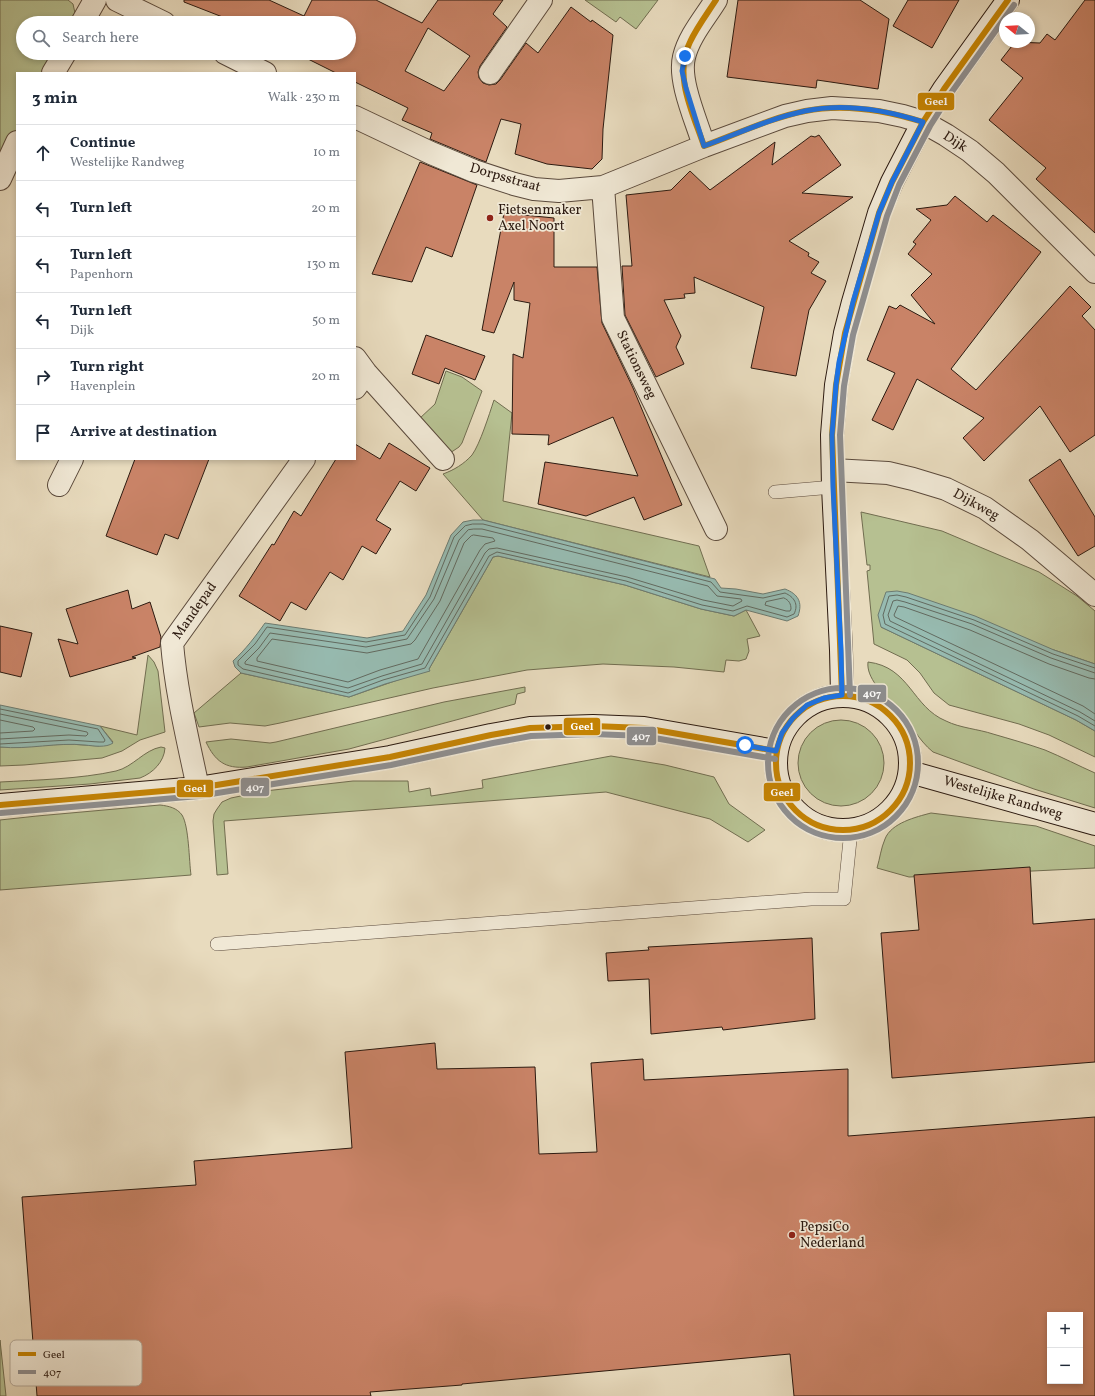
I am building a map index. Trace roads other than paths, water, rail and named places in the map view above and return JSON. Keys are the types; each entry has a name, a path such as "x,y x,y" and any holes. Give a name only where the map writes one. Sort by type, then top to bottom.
{"street":[{"path":"86,16 95,0"},
{"path":"117,0 150,16"},
{"path":"490,73 541,0"},
{"path":"704,146 682,71 689,43 716,0"},
{"path":"842,695 832,435 833,408 839,362 853,302 879,213 892,182 923,122 944,89 1008,0"},
{"path":"54,72 61,60"},
{"path":"239,60 263,72"},
{"name":"Dijk","path":"704,146 785,116 807,111 832,108 879,110 923,122 970,151 996,173 1095,272"},
{"name":"Dorpsstraat","path":"356,117 431,153 474,171 534,189 559,191 603,187 704,146"},
{"path":"0,179 16,144"},
{"name":"Stationsweg","path":"603,187 613,318 716,529"},
{"path":"359,373 443,459"},
{"path":"59,485 72,460"},
{"name":"Mandepad","path":"198,788 186,733 172,643 303,460"},
{"name":"Dijkweg","path":"833,479 888,473 946,489 985,508 1030,540 1095,595"},
{"path":"842,695 861,698 873,703 894,718 904,734 910,753 910,772 905,789 896,805 883,817 868,826 851,830 833,830 816,825 800,816 788,802 779,786 775,769 776,751 782,733 793,718 807,705 824,698 842,695"},
{"path":"0,805 198,788 390,757 530,728 593,726 644,728 776,751"},
{"name":"Westelijke Randweg","path":"910,772 1095,824"}],"lane":[{"path":"775,492 833,479"},
{"path":"217,944 811,899 844,900 851,830"}],"water":[{"path":"483,520 715,579 721,588 763,594 785,589 793,593 800,603 798,616 787,621 746,610 734,616 701,609 625,585 498,556 493,557 429,669 430,671 385,684 349,697 241,673 235,667 233,661 250,643 265,623 367,638 403,631 426,595 451,535 463,522"},
{"path":"897,591 908,593 975,616 1054,650 1095,664 1095,731 1076,720 881,627 878,615 886,592"},
{"path":"0,705 100,726 113,743 107,746 74,744 21,748 0,747"}],"place":[{"name":"Fietsenmaker Axel Noort","path":"490,218"},
{"name":"PepsiCo Nederland","path":"792,1235"}]}
